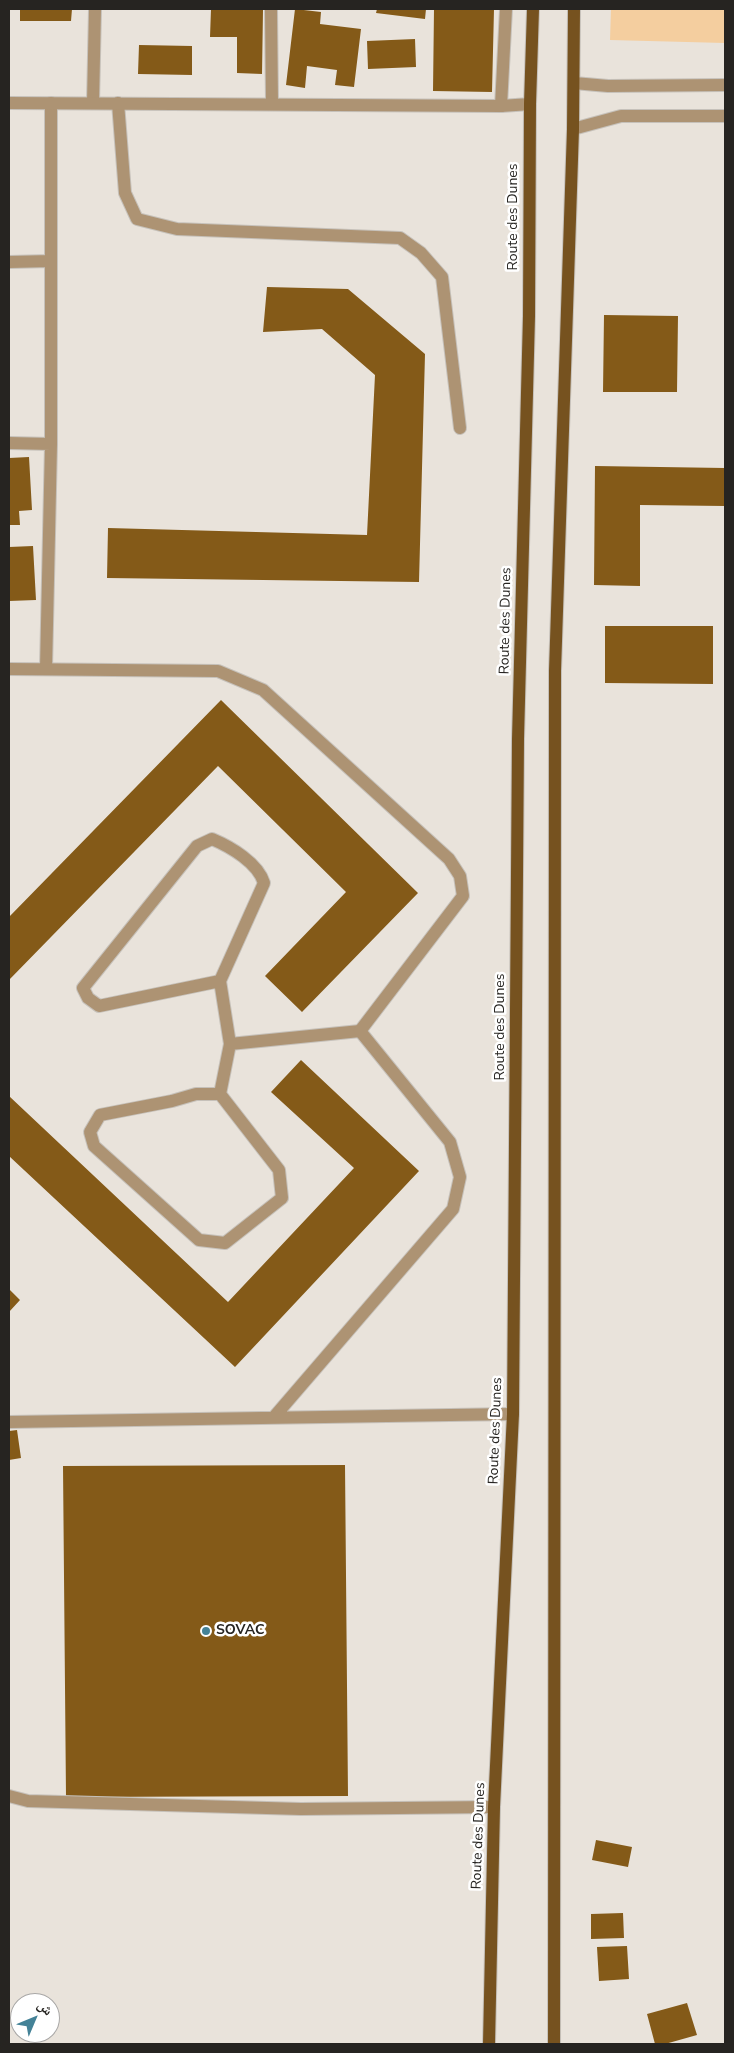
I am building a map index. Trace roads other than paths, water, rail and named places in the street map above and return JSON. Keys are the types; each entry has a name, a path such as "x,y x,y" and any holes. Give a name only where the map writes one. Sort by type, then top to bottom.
{"main road":[{"name":"Route des Dunes","path":"489,2044 494,1807 513,1414 518,739 529,316 530,104 533,9"},
{"path":"554,2044 555,671 573,129 574,9"}],"street":[{"path":"93,103 95,9"},
{"path":"270,9 272,104"},
{"path":"501,106 506,9"},
{"path":"574,83 608,86 725,85"},
{"path":"9,102 501,106 530,104"},
{"path":"46,669 51,444 51,103"},
{"path":"118,103 124,193 137,219 177,229 400,238 421,253 442,277 460,428"},
{"path":"573,129 621,116 725,116"},
{"path":"9,262 51,261"},
{"path":"9,443 51,444"},
{"path":"9,669 218,671 263,690 448,859 460,876 464,896 360,1031 230,1044"},
{"path":"220,981 99,1006 88,998 83,988 198,846 212,839 221,843 255,867 262,876 264,884 220,981 230,1044 220,1094 279,1170 282,1198 224,1243 199,1240 94,1146 90,1132 100,1115 172,1101 196,1094 220,1094"},
{"path":"274,1417 453,1209 460,1178 450,1142 360,1031"},
{"path":"9,1422 513,1414"},
{"path":"9,1796 28,1801 301,1808 494,1807"}],"place":[{"name":"SOVAC","path":"206,1631"}]}
